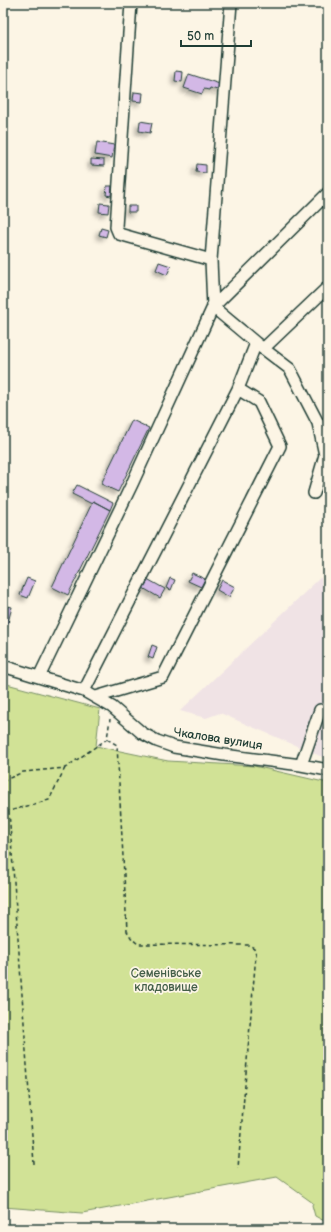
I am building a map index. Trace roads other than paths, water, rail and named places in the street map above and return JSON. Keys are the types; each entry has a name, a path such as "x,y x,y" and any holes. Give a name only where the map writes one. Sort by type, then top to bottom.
{"street":[{"path":"131,3 116,226 119,234 211,260"},
{"path":"231,3 211,260 213,307 290,369 318,422 325,455 314,493"},
{"path":"39,677 132,484 213,307 328,193"},
{"path":"84,691 260,346 328,287"},
{"path":"96,697 163,677 280,446 259,402 238,388"},
{"name":"Чкалова вулиця","path":"3,666 84,691 112,707 142,733 157,741 174,747 328,770"},
{"path":"301,765 320,710"}],"park label":[{"name":"Семенівське кладовище","path":"166,980"}]}
